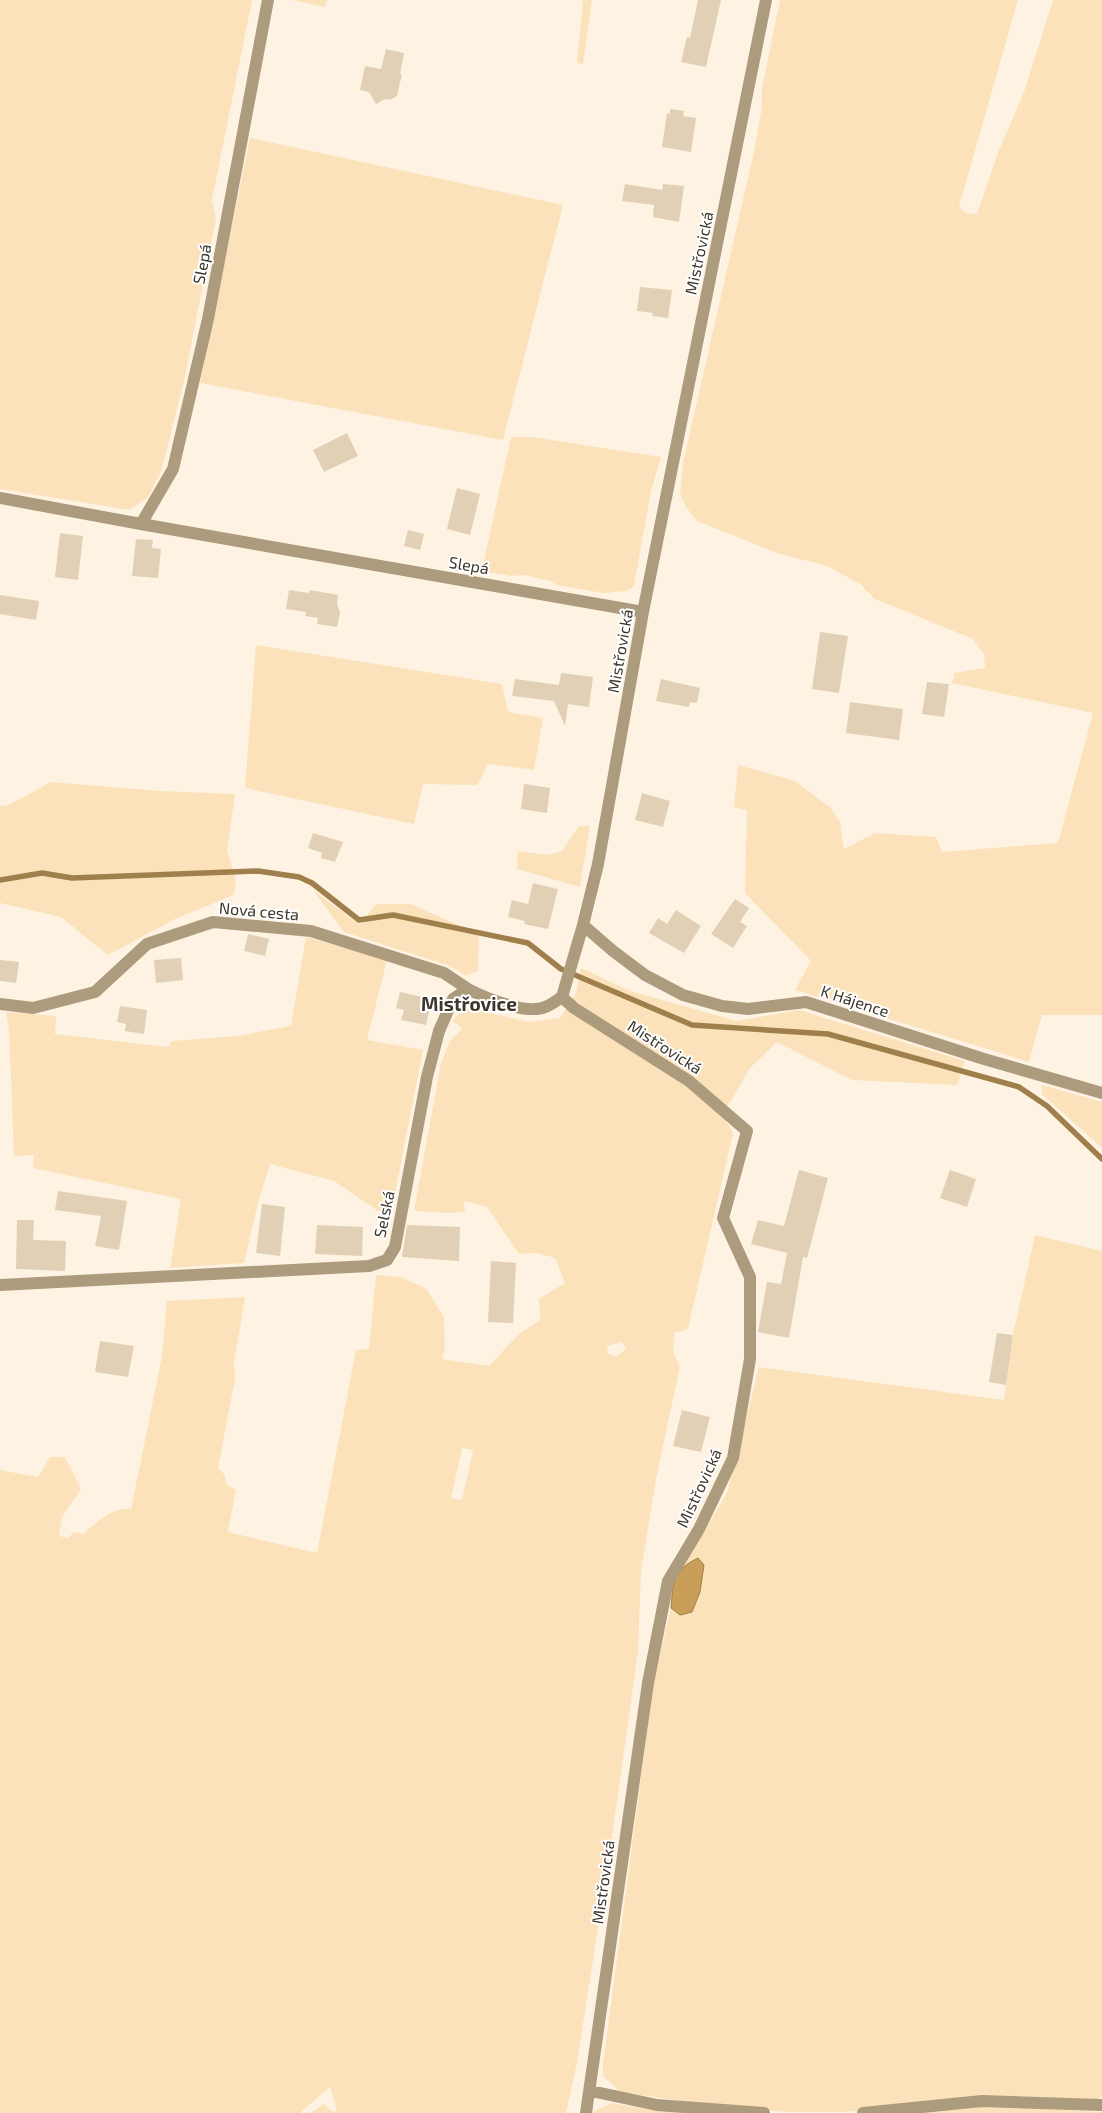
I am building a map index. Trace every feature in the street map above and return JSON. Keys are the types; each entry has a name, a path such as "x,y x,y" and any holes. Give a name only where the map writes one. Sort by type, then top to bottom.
{"street":[{"name":"Slepá","path":"141,524 173,469 208,319 268,0"},
{"name":"Mistřovická","path":"586,2113 591,2091 648,1683 668,1581 699,1530 734,1458 750,1358 750,1278 723,1218 747,1131 689,1081 574,1008 562,997 584,925 612,792 643,612 766,0"},
{"name":"Slepá","path":"0,498 643,612"},
{"name":"Nová cesta","path":"0,1004 32,1008 95,992 148,944 213,922 312,932 444,973 468,989"},
{"name":"K Hájence","path":"584,925 613,951 645,975 683,995 722,1006 748,1009 806,1002 984,1059 1102,1093"},
{"path":"468,989 491,1000 518,1007 543,1008 562,997"},
{"name":"Selská","path":"0,1285 369,1266 387,1260 395,1246 427,1077 439,1031 453,999 468,989"},
{"path":"591,2091 657,2105 764,2113"},
{"path":"863,2113 982,2101 1102,2105"}],"shaded area":[{"path":"0,0 252,0 212,200 216,219 184,381 161,472 148,497 130,510 0,489"},
{"path":"292,0 327,0 325,7"},
{"path":"583,0 592,0 583,64 577,63"},
{"path":"780,0 1018,0 959,207 966,213 977,214 999,150 1024,92 1053,0 1102,0 1102,1015 1042,1015 1029,1062 795,990 811,961 745,893 747,810 734,807 738,765 795,781 830,807 840,822 844,849 875,833 936,837 942,852 1058,843 1093,713 952,683 955,673 985,668 984,654 973,639 875,599 860,584 827,566 777,553 697,521 686,507 680,495 683,463 755,147 762,107 762,89"},
{"path":"250,138 563,205 503,440 200,383"},
{"path":"511,437 532,437 661,457 651,491 634,586 627,591 603,593 557,585 550,581 524,575 511,576 485,572 483,565"},
{"path":"256,645 502,684 508,712 543,718 534,770 488,764 477,785 423,784 414,824 245,788"},
{"path":"51,782 160,791 235,794 227,851 236,879 234,895 175,919 108,955 61,917 0,903 0,805 7,806"},
{"path":"579,826 590,826 580,887 517,869 518,851 548,855 562,851"},
{"path":"313,890 360,925 376,904 410,904 479,934 478,971 466,976 450,966 344,932"},
{"path":"306,937 387,960 367,1040 423,1050 390,1219 334,1181 270,1164 258,1203 244,1263 170,1268 181,1199 33,1168 34,1155 14,1156 9,1029 6,1012 56,1016 55,1034 168,1047 172,1041 237,1036 291,1026"},
{"path":"581,968 630,991 737,1021 799,1010 965,1061 957,1085 852,1080 777,1042 750,1068 731,1101 721,1112 733,1133 688,1329 675,1333 673,1352 680,1367 656,1479 641,1572 638,1651 611,1844 577,2063 566,2113 310,2113 324,2104 330,2110 337,2112 330,2087 300,2113 0,2113 0,1470 38,1477 50,1457 65,1457 81,1489 62,1517 59,1536 68,1538 74,1532 83,1534 99,1520 111,1513 117,1510 131,1509 162,1356 167,1301 245,1297 234,1363 235,1379 218,1468 225,1475 226,1484 236,1490 228,1532 317,1553 356,1350 369,1349 376,1275 401,1277 427,1289 444,1318 445,1348 442,1359 489,1366 518,1335 540,1320 539,1299 565,1283 555,1258 537,1253 519,1254 487,1207 464,1201 465,1212 414,1211 441,1063 450,1041 462,1029 453,1021 464,1007 529,1022 560,1018 576,993","holes":["622,1342 626,1349 616,1357 607,1353 608,1346","462,1448 473,1450 462,1500 451,1498"]},
{"path":"1042,1085 1102,1102 1102,1148 1042,1094"},
{"path":"1035,1235 1102,1251 1102,2096 1097,2099 962,2097 847,2112 785,2112 696,2103 620,2092 603,2076 603,2064 654,1679 671,1608 680,1615 684,1565 727,1493 759,1367 1004,1400 1013,1335"},
{"path":"698,1558 704,1565 700,1592 692,1612 680,1615 671,1608 674,1584 679,1572"},
{"path":"611,2103 659,2111 690,2113 591,2113"},
{"path":"983,2105 1102,2112 1102,2113 907,2113"}],"building":[{"path":"698,0 721,0 706,67 681,62 687,37 690,38"},
{"path":"386,49 404,53 400,74 402,74 397,96 376,104 369,92 360,90 365,66 381,69"},
{"path":"670,109 684,111 683,116 696,118 691,152 662,147 667,113 670,114"},
{"path":"625,184 662,190 663,184 684,186 679,222 653,217 654,205 622,201"},
{"path":"640,287 672,290 668,318 652,316 653,313 637,311"},
{"path":"347,433 358,456 324,472 313,450"},
{"path":"457,488 480,494 470,535 447,529"},
{"path":"408,530 424,534 420,550 404,546"},
{"path":"60,533 83,536 78,580 55,577"},
{"path":"136,539 153,540 152,548 161,549 158,578 132,576"},
{"path":"289,590 309,593 310,590 338,595 337,603 340,613 337,627 317,624 318,618 305,616 306,612 286,609"},
{"path":"0,595 39,601 36,620 0,614"},
{"path":"820,632 848,636 839,693 812,689"},
{"path":"561,673 593,677 589,707 568,704 565,726 554,701 512,696 515,679 559,685"},
{"path":"661,679 700,688 697,703 690,702 689,707 656,701"},
{"path":"927,682 949,684 944,717 922,714"},
{"path":"850,702 903,709 899,740 846,733"},
{"path":"524,784 550,788 547,813 521,809"},
{"path":"642,793 670,801 663,827 635,820"},
{"path":"313,833 343,842 335,862 321,858 322,853 308,848"},
{"path":"533,883 558,889 548,929 524,924 525,921 508,917 512,900 528,904"},
{"path":"735,899 749,908 740,922 747,926 733,948 711,934"},
{"path":"676,910 701,926 684,953 649,933 658,918 667,924"},
{"path":"248,934 269,939 265,956 244,951"},
{"path":"181,958 183,980 156,983 154,960"},
{"path":"0,960 19,962 16,983 0,981"},
{"path":"400,992 432,999 426,1025 401,1020 404,1010 396,1008"},
{"path":"120,1006 147,1010 144,1034 125,1031 126,1024 117,1022"},
{"path":"799,1170 828,1178 807,1258 803,1257 789,1338 758,1332 767,1282 781,1284 787,1253 751,1244 758,1220 784,1226"},
{"path":"950,1170 976,1179 967,1207 940,1198"},
{"path":"58,1191 127,1201 119,1250 95,1246 101,1216 55,1210"},
{"path":"262,1204 285,1207 280,1256 256,1253"},
{"path":"17,1220 34,1220 33,1240 66,1241 65,1271 16,1269"},
{"path":"317,1225 363,1227 362,1256 315,1254"},
{"path":"407,1225 460,1227 459,1261 402,1257"},
{"path":"491,1261 516,1263 513,1323 488,1322"},
{"path":"997,1333 1013,1335 1006,1385 989,1382"},
{"path":"100,1341 134,1346 128,1377 95,1372"},
{"path":"682,1410 710,1417 701,1452 673,1446"}],"waterway":[{"path":"0,880 42,873 72,878 258,871 299,877 312,883 359,920 393,915 528,943 561,969 692,1025 828,1034 1019,1087 1047,1106 1102,1159"}],"district":[{"name":"Mistřovice","path":"469,1004"}]}
